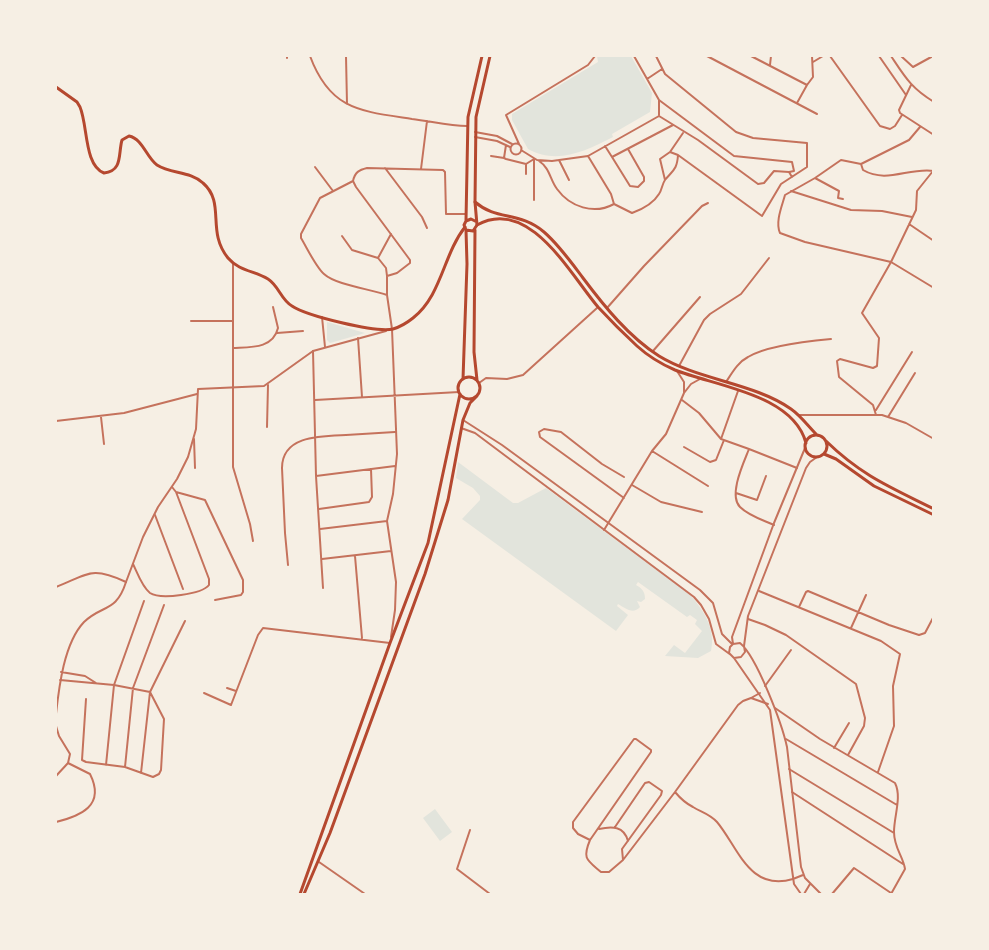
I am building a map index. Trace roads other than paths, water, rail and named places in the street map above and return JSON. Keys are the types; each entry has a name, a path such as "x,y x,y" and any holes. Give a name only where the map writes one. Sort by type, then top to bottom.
{"main road":[{"path":"302,894 390,643 428,543 460,393 460,383 463,379 467,126 482,56"},
{"path":"302,894 330,833 425,574 448,500 463,420 480,388 474,352 475,135 478,106 490,56"},
{"path":"57,88 77,102 80,107 85,122 90,157 96,169 104,173 115,170 123,140 126,137 133,137 141,144 150,159 160,167 192,175 211,191 216,207 215,226 218,241 233,263 271,281 291,306 322,317 362,327 392,329 413,318 430,300 450,251 466,229"},
{"path":"475,202 492,214 504,214 526,220 544,232 563,252 607,308 628,331 652,351 679,366 726,381 776,401 798,416 862,472 902,495 933,509"},
{"path":"466,221 471,219 476,225"},
{"path":"466,229 471,231 476,225 485,221 499,219 530,228 555,252 598,307 638,347 654,359 677,371 768,403 786,413 799,427 810,456 817,457 824,454 827,448 826,441"},
{"path":"463,379 471,377 478,382"},
{"path":"460,393 469,399 477,396"},
{"path":"805,445 810,437 817,435"},
{"path":"824,454 836,459 874,486 933,515"}],"street":[{"path":"310,56 323,84 348,104 371,113 467,126"},
{"path":"346,56 348,104"},
{"path":"591,56 593,60"},
{"path":"595,56 593,60 506,115 521,150 547,169 555,187 577,207 600,209 614,204"},
{"path":"634,56 659,100 734,156 792,162 794,171 774,171 764,183 758,184 698,140 658,116"},
{"path":"656,56 662,69 709,112 736,132 753,138 807,143 807,167 780,184 762,216 678,155 670,152"},
{"path":"707,56 817,114"},
{"path":"751,56 807,85"},
{"path":"770,65 771,56"},
{"path":"797,103 813,77 812,56"},
{"path":"812,63 823,56"},
{"path":"830,56 880,126 890,129 895,126 902,115"},
{"path":"879,56 906,96"},
{"path":"891,56 917,92 933,102"},
{"path":"901,56 913,67 933,56"},
{"path":"647,79 662,69"},
{"path":"911,85 899,110 902,115 933,135"},
{"path":"658,116 659,100"},
{"path":"491,156 526,164 535,159 559,160 588,156 658,116"},
{"path":"421,169 427,121"},
{"path":"612,157 673,125"},
{"path":"920,127 909,140 861,164 841,160 815,178 790,191 785,195 778,229 780,233 796,239 891,262 933,288"},
{"path":"665,180 660,159 670,152 683,133"},
{"path":"475,135 506,145 519,144"},
{"path":"475,135 497,136 511,146 512,154 519,153 521,150"},
{"path":"504,158 506,145"},
{"path":"605,146 630,186 638,187 644,181 644,177 628,149"},
{"path":"588,156 611,194 614,204 632,213 643,209 659,194 665,180 672,175 677,165 678,155"},
{"path":"534,200 535,159"},
{"path":"559,160 569,180"},
{"path":"526,164 526,174"},
{"path":"861,164 863,170 888,177 919,171 933,171"},
{"path":"315,167 333,191"},
{"path":"385,168 428,228"},
{"path":"387,295 367,288 351,286 324,274 301,234 320,198 353,181 360,170 385,168 445,171 446,214 466,214"},
{"path":"876,412 873,405 839,376 837,361 840,359 873,368 877,366 879,338 861,314 891,262 916,210 917,191 933,171"},
{"path":"789,172 792,177"},
{"path":"815,178 839,190 838,198 843,199"},
{"path":"353,181 376,217 410,262 397,273 387,276"},
{"path":"790,191 851,210 882,211 912,217"},
{"path":"607,308 644,266 708,202"},
{"path":"908,224 933,241"},
{"path":"378,258 390,234"},
{"path":"204,693 231,705 258,635 263,628 390,643 396,592 387,521 393,494 397,454 392,329 387,276 386,268 378,258 352,250 342,236"},
{"path":"679,366 704,320 741,294 769,258"},
{"path":"233,263 233,467 253,541"},
{"path":"652,351 700,297"},
{"path":"273,307 278,333"},
{"path":"478,382 486,378 507,379 521,376 598,307"},
{"path":"322,317 325,347"},
{"path":"191,321 234,321"},
{"path":"195,468 197,389 268,385 313,351 392,329"},
{"path":"233,348 264,345 278,333 303,331"},
{"path":"358,338 362,397"},
{"path":"726,381 746,357 755,353 809,341 831,339"},
{"path":"313,351 316,476 323,588"},
{"path":"876,412 912,352"},
{"path":"604,530 652,451 666,434 682,400 684,382 677,371"},
{"path":"888,417 915,373"},
{"path":"684,393 701,378"},
{"path":"267,427 268,385"},
{"path":"684,447 710,462 716,460 738,391"},
{"path":"315,400 394,394 460,393"},
{"path":"56,421 100,417 197,394"},
{"path":"682,400 699,413 722,439 797,468"},
{"path":"798,416 876,412 906,423 933,439"},
{"path":"100,417 104,444"},
{"path":"463,420 502,445 709,598 716,608 722,634 733,644"},
{"path":"461,428 476,433 701,604 709,619 717,644 734,658 768,704 793,879 795,887 802,894 810,884"},
{"path":"624,477 602,464 558,431 544,429 539,432 540,437 624,498"},
{"path":"288,565 282,459 293,445 316,437 396,432"},
{"path":"56,714 61,672 79,629 90,618 117,602 143,537 158,507 183,469 194,440"},
{"path":"730,656 732,637 805,445"},
{"path":"749,449 736,486 736,501 739,507 774,525"},
{"path":"652,451 708,486"},
{"path":"734,658 743,656 745,652 748,619 806,468 817,457"},
{"path":"316,476 395,465"},
{"path":"319,509 369,502 372,497 371,469"},
{"path":"736,493 758,500 766,476"},
{"path":"632,485 661,502 702,512"},
{"path":"133,564 150,593 161,596 179,595 208,588 209,579 176,492 172,487"},
{"path":"176,492 206,501 243,580 241,595 214,600"},
{"path":"155,515 183,589"},
{"path":"320,529 387,521"},
{"path":"322,559 391,551"},
{"path":"355,556 362,638"},
{"path":"56,587 87,574 99,572 126,582"},
{"path":"759,591 887,644 900,654 893,686 894,726 878,772"},
{"path":"799,607 808,591 919,635 925,633 933,616"},
{"path":"851,629 866,596"},
{"path":"106,765 114,684 144,601"},
{"path":"124,767 133,688 164,605"},
{"path":"748,619 786,635 856,684 866,718 848,756"},
{"path":"141,773 150,692 185,621"},
{"path":"733,644 740,643 744,646 759,672 785,739 803,875 821,894"},
{"path":"765,686 791,650"},
{"path":"61,672 85,676 96,683"},
{"path":"60,680 114,684 150,692 164,719 161,770 155,776 124,767 84,762 81,758 87,699"},
{"path":"227,688 237,691"},
{"path":"590,840 578,834 573,828 573,822 636,739 651,752 590,840 586,851 588,862 601,872 609,872 623,860 738,705 760,693"},
{"path":"751,698 768,704"},
{"path":"773,707 834,748 895,783 897,805 894,833 897,851 905,866"},
{"path":"834,748 849,723"},
{"path":"56,726 70,754 68,763 56,776"},
{"path":"785,739 897,805"},
{"path":"56,822 86,812 93,798 94,789 90,774 68,763"},
{"path":"789,769 894,833"},
{"path":"615,827 645,783 649,782 662,791 662,795 621,852 623,860"},
{"path":"792,791 905,866"},
{"path":"675,792 683,801 717,822 747,867 767,879 793,879 803,875"},
{"path":"598,829 615,827 626,836 628,841"},
{"path":"470,830 457,869 490,894"},
{"path":"318,861 365,894"},
{"path":"832,894 854,868 891,894 905,866"}]}
